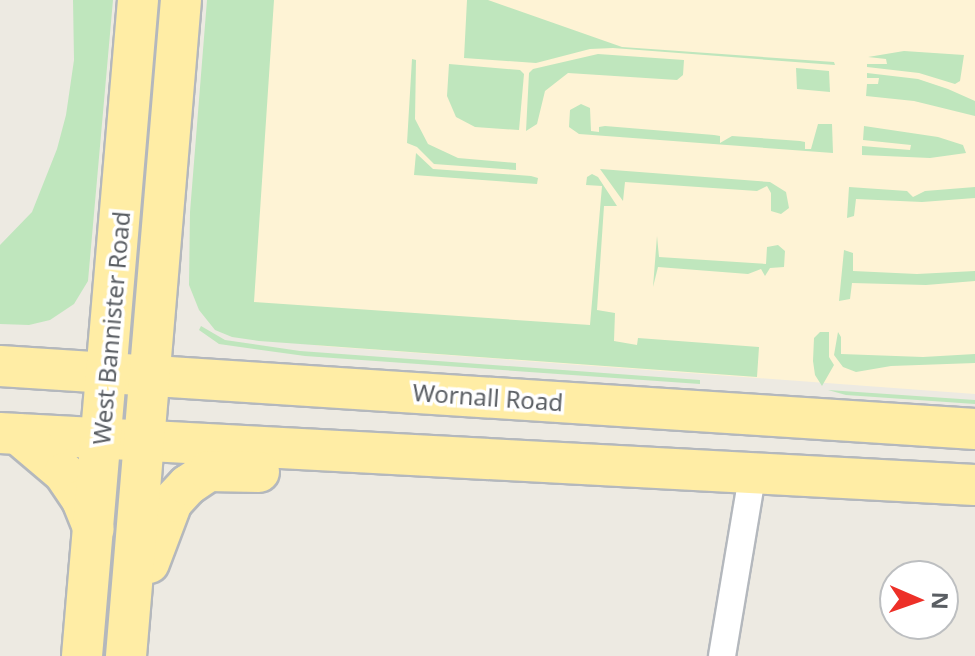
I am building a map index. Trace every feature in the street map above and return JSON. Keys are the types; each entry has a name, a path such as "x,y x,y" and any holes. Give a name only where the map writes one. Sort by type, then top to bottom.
{"main road":[{"name":"West Bannister Road","path":"82,656 138,0"},
{"name":"West Bannister Road","path":"127,648 181,0"},
{"name":"Wornall Road","path":"0,366 975,429"},
{"path":"9,433 427,458 753,470 975,485"},
{"path":"9,433 64,473 82,500 94,529"},
{"path":"127,648 155,545 172,502 209,471 385,475 427,458"}],"street":[{"path":"722,656 753,470"}],"shaded area":[{"path":"212,0 975,0 975,394 322,346 241,334"}],"green space":[{"path":"73,0 113,0 88,281 74,304 50,320 29,325 0,324 0,245 32,212 57,149 66,115 74,60"},
{"path":"207,0 274,0 254,302 590,325 602,186 586,185 587,177 592,174 598,177 617,206 604,206 597,310 615,313 614,341 637,345 638,338 759,347 757,377 259,341 232,337 215,330 199,310 189,285 190,212"},
{"path":"467,0 488,0 622,47 834,62 835,65 613,48 590,49 536,63 464,58"},
{"path":"904,51 964,55 960,81 955,84 919,73 867,67 867,64 887,64 886,59 868,57"},
{"path":"598,54 684,60 683,75 677,80 568,73 545,91 537,124 526,131 529,73 533,69"},
{"path":"412,59 416,60 415,119 428,144 458,158 516,163 516,170 434,164 417,147 407,143"},
{"path":"449,64 520,70 524,74 519,130 475,127 456,117 447,96"},
{"path":"796,68 829,71 830,92 797,89"},
{"path":"867,73 918,79 948,89 975,101 975,116 914,101 866,96 867,84 878,84 879,78 867,78"},
{"path":"581,104 590,108 591,131 599,132 599,127 605,126 714,135 720,136 720,143 732,136 800,141 805,142 805,149 811,149 818,124 832,124 833,153 579,134 569,127 570,110"},
{"path":"864,126 938,137 963,145 966,153 930,158 862,155 862,146 910,150 911,145 863,140"},
{"path":"416,153 433,169 531,176 538,178 537,184 414,175"},
{"path":"600,169 770,182 786,192 789,208 781,214 771,211 771,193 767,186 757,191 625,182 623,201"},
{"path":"849,187 907,191 913,197 925,191 975,187 975,198 922,202 856,199 854,216 847,218"},
{"path":"657,236 659,257 766,264 767,247 778,245 785,251 784,267 770,268 765,276 761,269 748,274 658,267 653,287"},
{"path":"844,250 853,253 853,271 917,274 975,271 975,281 926,285 852,283 850,299 839,301"},
{"path":"201,326 225,340 300,351 700,380 700,384 305,356 219,344 199,330"},
{"path":"820,332 829,332 829,357 834,365 822,386 815,375 813,361 814,338"},
{"path":"838,332 841,354 923,357 975,354 975,363 891,366 856,372 843,367 834,355"},
{"path":"828,390 975,400 975,404 846,395"}]}
